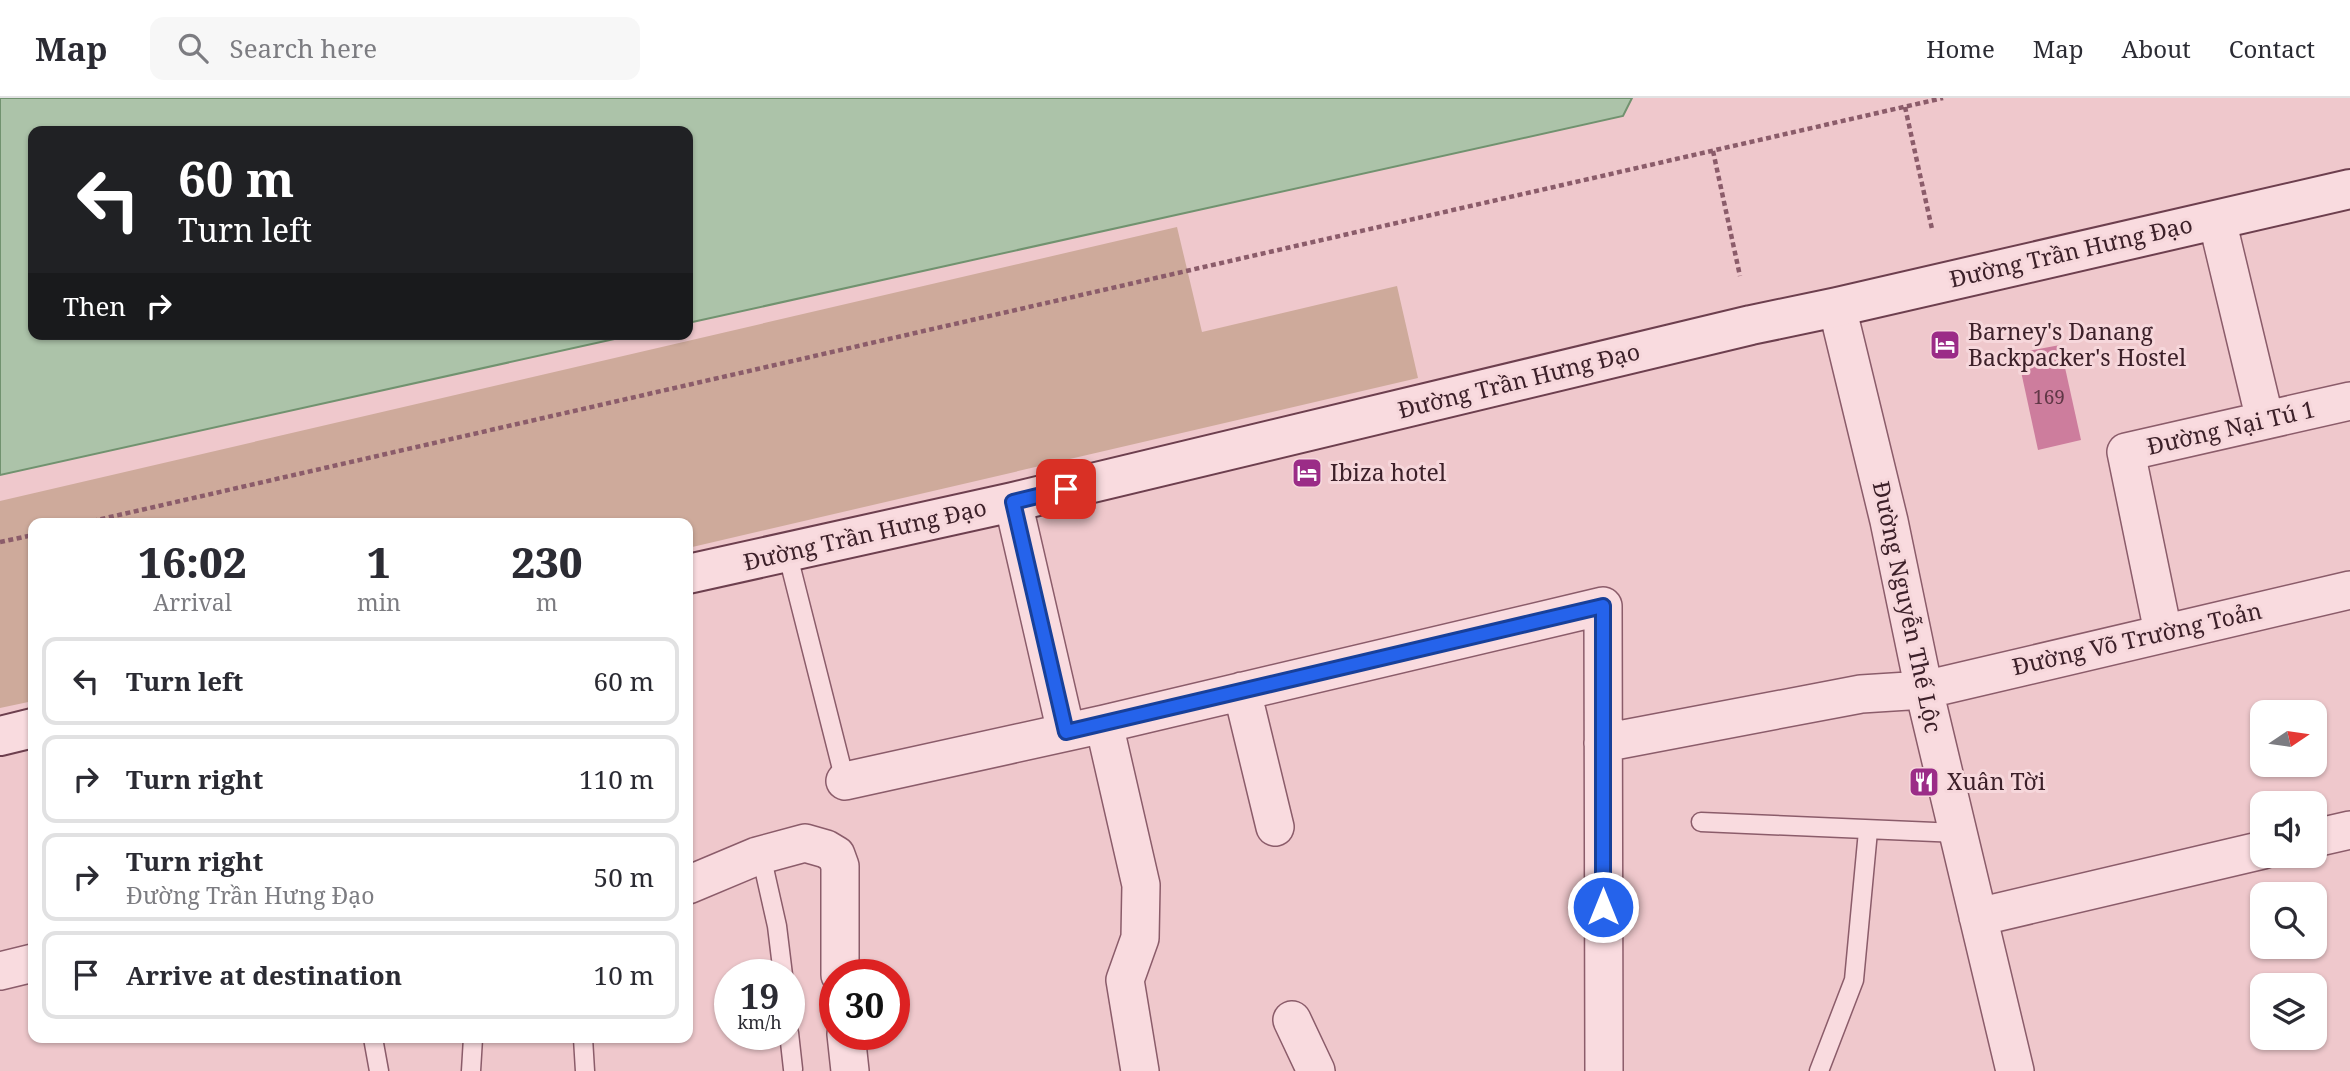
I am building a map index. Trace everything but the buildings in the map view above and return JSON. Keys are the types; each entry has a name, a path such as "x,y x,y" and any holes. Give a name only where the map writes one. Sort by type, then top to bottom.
{"main road":[{"name":"Đường Trần Hưng Đạo","path":"693,573 1013,502 1724,331 2350,189"},
{"path":"0,736 28,729"}],"street":[{"path":"2217,219 2265,420"},
{"name":"Đường Nguyễn Thế Lộc","path":"1836,307 1889,521 1924,690 2015,1071"},
{"name":"Đường Nại Tú 1","path":"2163,632 2126,452 2350,401"},
{"path":"1013,502 1066,732"},
{"name":"Đường Võ Trường Toản","path":"1603,743 1861,694 1924,690 2350,590"},
{"path":"845,781 1104,724 1603,606 1604,1071"},
{"path":"1242,691 1275,827"},
{"path":"1104,724 1141,884 1140,938 1125,980 1140,1071"},
{"path":"2327,835 2350,830"},
{"path":"693,883 761,855 806,843 826,849 836,855 839,866 840,959"},
{"path":"1978,917 2250,853"},
{"path":"0,971 28,964"},
{"path":"1292,1020 1316,1071"},
{"path":"847,1050 850,1071"}],"lane":[{"path":"787,552 845,781"},
{"path":"1701,822 1958,833"},
{"path":"1819,1071 1854,980 1868,831"},
{"path":"761,855 777,926 781,959"},
{"path":"374,1043 379,1071"},
{"path":"471,1071 472,1043"},
{"path":"583,1043 585,1071"},
{"path":"791,1050 793,1069"}],"path":[{"path":"106,518 1943,98"},
{"path":"1905,107 1932,229"},
{"path":"1713,151 1740,276"},
{"path":"0,542 28,536"}],"shaded area":[{"path":"0,98 1632,98 1623,116 693,322 693,126 28,126 28,340 610,340 0,475"},
{"path":"1177,227 1202,332 1397,286 1418,378 693,547 693,518 28,518 28,702 0,708 0,501"}],"place":[{"name":"Barney's Danang Backpacker's Hostel","path":"1945,345"},
{"name":"Ibiza hotel","path":"1307,473"},
{"name":"Xuân Tời","path":"1924,782"}],"route":[{"path":"1066,489 1013,502 1066,732 1603,606 1603,907"}]}
